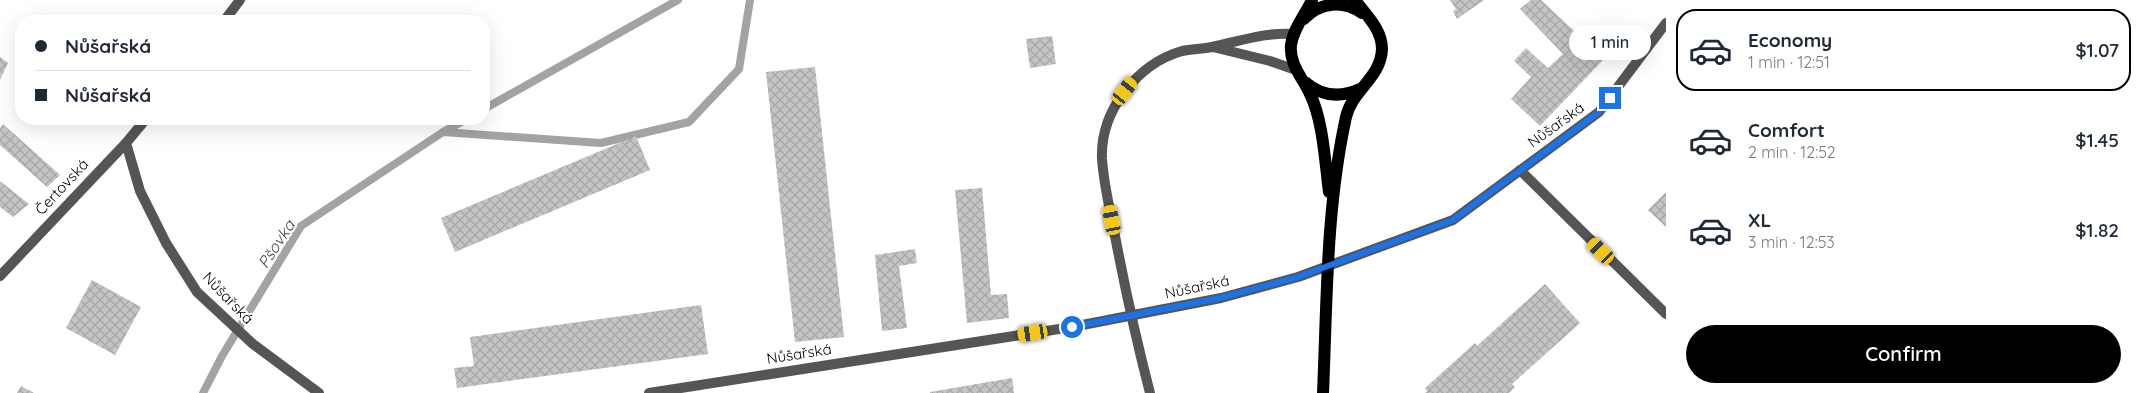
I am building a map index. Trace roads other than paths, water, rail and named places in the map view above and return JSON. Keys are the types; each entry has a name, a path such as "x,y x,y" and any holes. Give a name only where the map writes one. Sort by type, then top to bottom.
{"main road":[{"path":"1312,0 1297,28 1291,46 1292,58 1318,116 1331,202"},
{"path":"1299,76 1313,89 1324,94 1336,96 1349,94 1360,89 1370,81 1377,71 1382,47 1380,35 1355,0"},
{"path":"1297,28 1308,14 1331,4 1344,4 1366,15"},
{"path":"1322,393 1331,202 1346,117 1351,102 1360,89"}],"street":[{"path":"229,15 240,0"},
{"name":"Nůšařská","path":"649,393 1130,316 1220,298 1298,277 1453,220 1599,112 1666,23"},
{"path":"1150,393 1130,316 1105,182 1102,157 1105,130 1118,100 1132,82 1154,63 1182,51 1212,47 1297,28"},
{"path":"1212,47 1270,61 1299,76"},
{"name":"Čertovská","path":"0,276 141,125"},
{"name":"Nůšařská","path":"126,143 140,191 166,243 197,292 253,344 319,393"},
{"path":"1520,170 1666,314"}],"waterway":[{"name":"Pšovka","path":"490,106 678,0"},
{"path":"443,132 601,143 689,122 739,69 750,0"},
{"name":"Pšovka","path":"203,393 222,356 301,226 456,125"}]}
